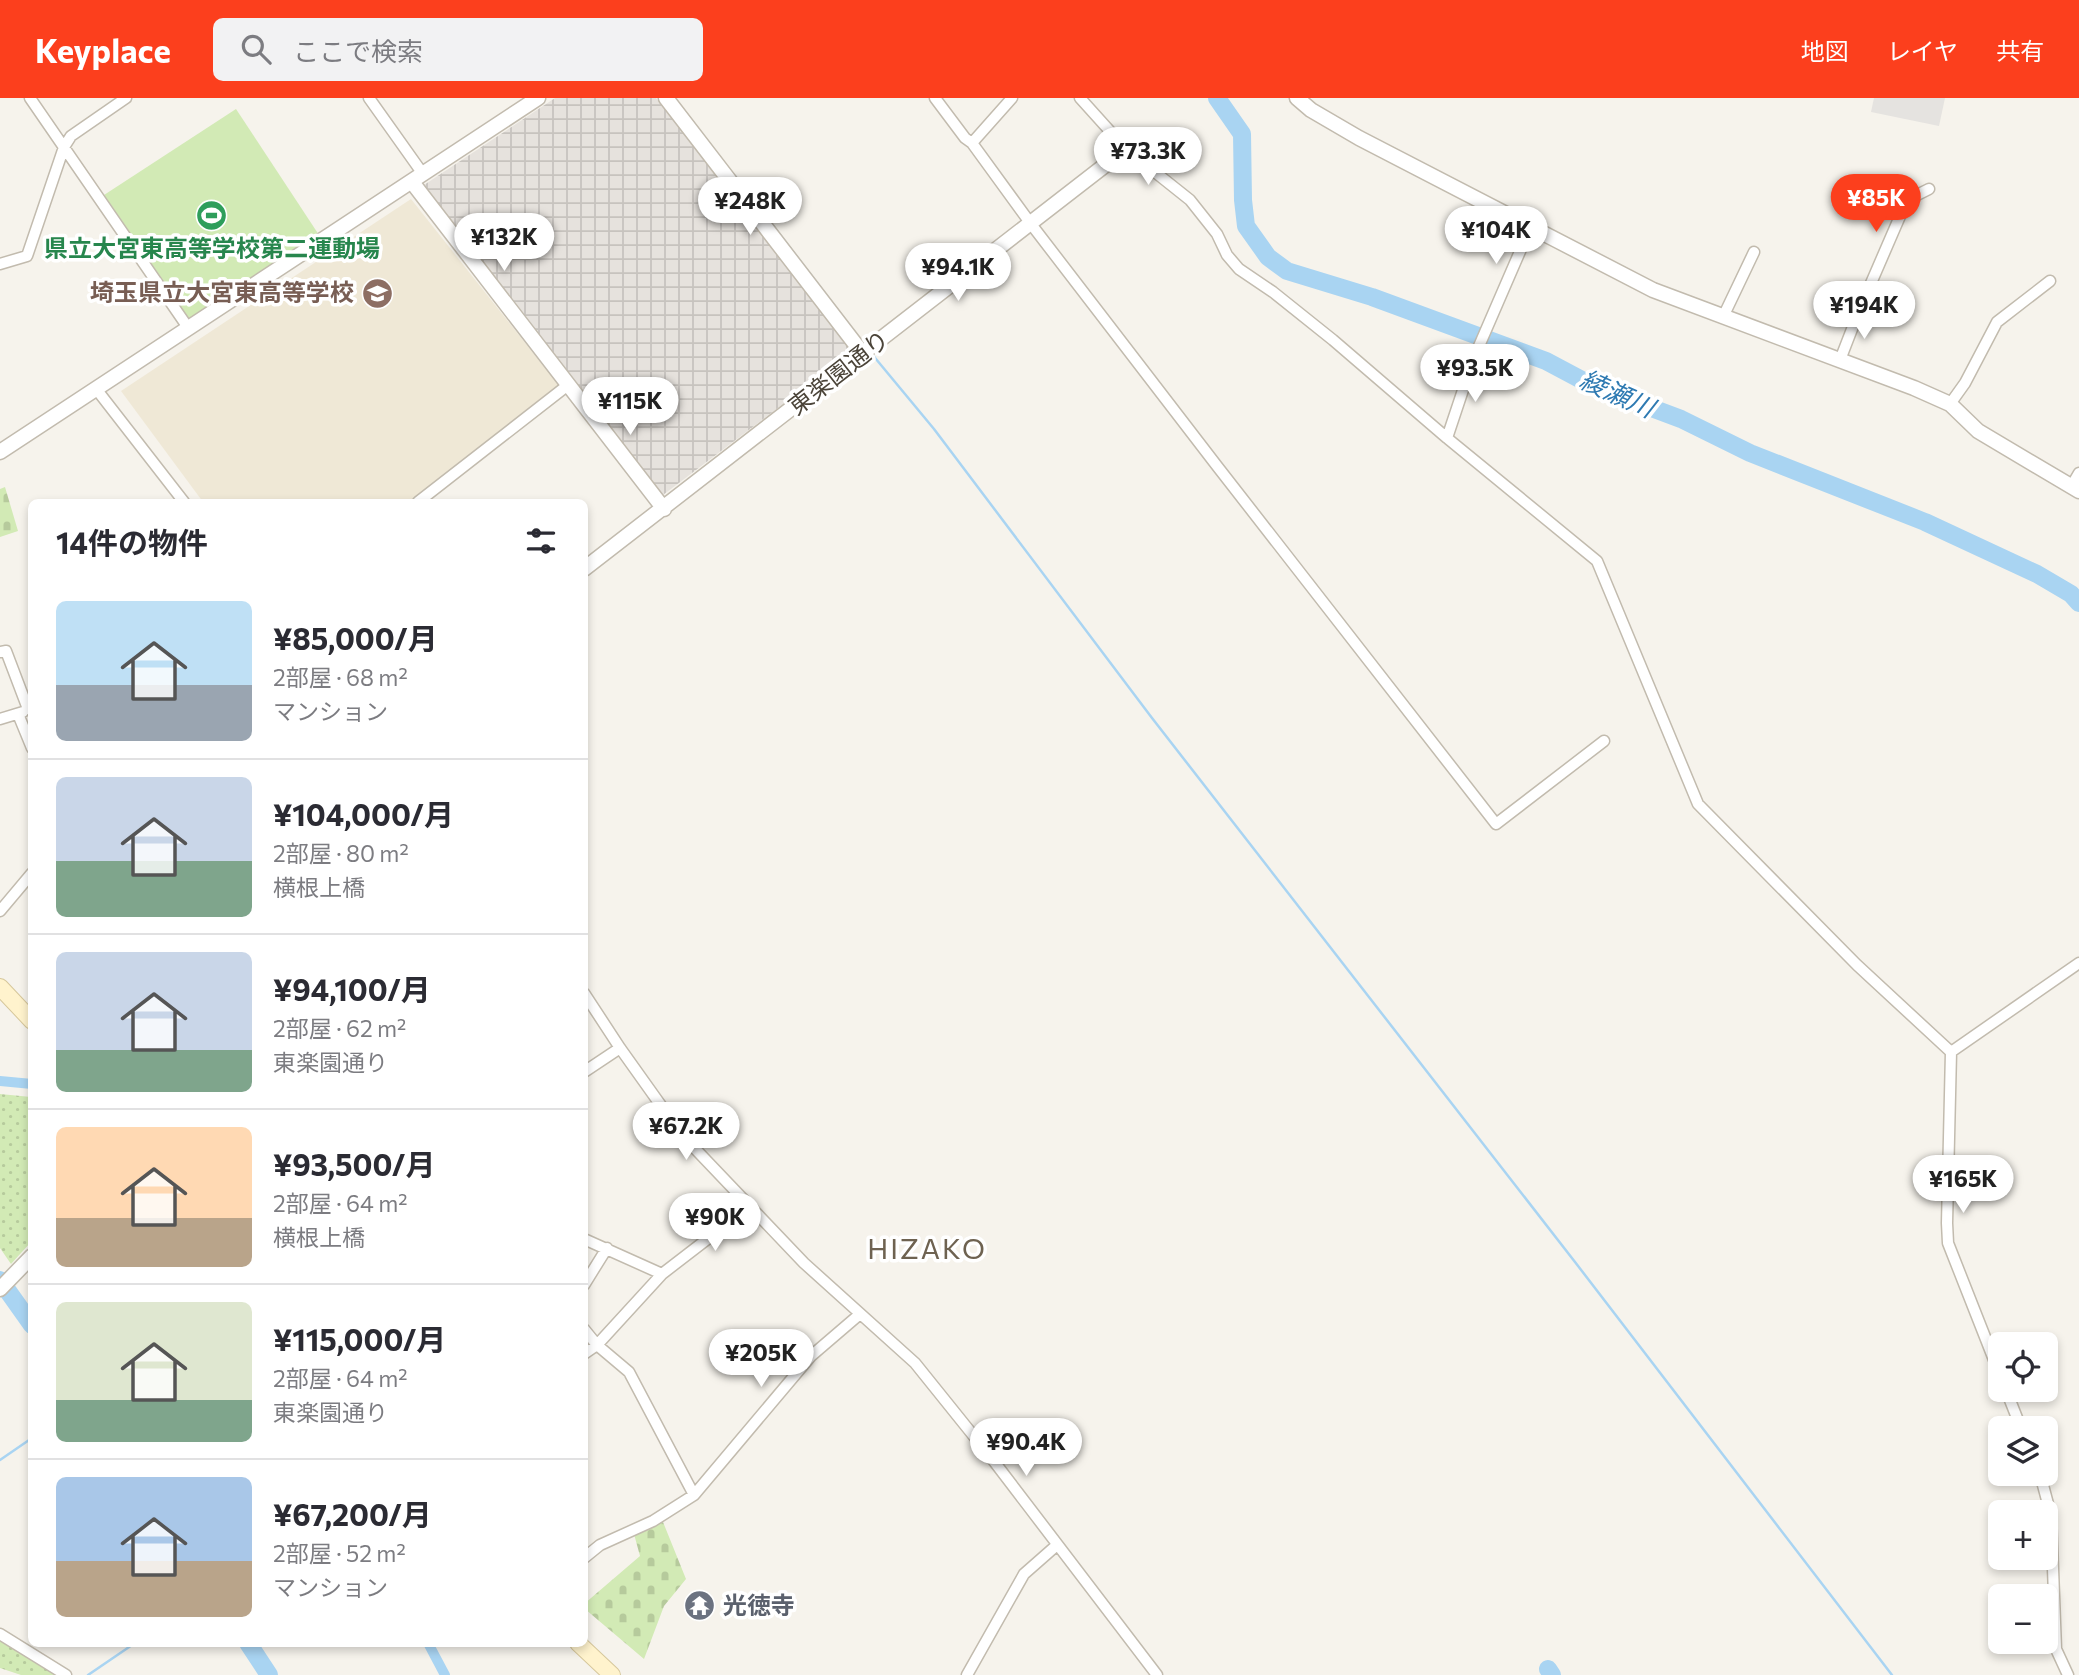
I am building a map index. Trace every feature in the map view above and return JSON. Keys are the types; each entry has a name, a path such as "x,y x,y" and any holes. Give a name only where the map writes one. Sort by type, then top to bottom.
{"main road":[{"path":"0,987 28,1017"},
{"path":"582,1647 612,1675"}],"street":[{"path":"30,98 189,329"},
{"path":"0,264 27,256 64,147 71,136 126,98"},
{"path":"369,98 417,178 568,385 664,509"},
{"path":"0,452 538,98"},
{"path":"666,98 863,354"},
{"path":"935,98 1496,824 1604,741"},
{"path":"972,143 1012,98"},
{"path":"1080,98 1126,149 1190,200 1217,234 1227,255 1239,269 1273,292 1333,340 1597,561 1698,804 1857,965 1951,1052 1948,1243 1988,1344"},
{"path":"1297,98 1311,110 1359,138 1653,290 1950,404 1978,431 2077,483"},
{"name":"東楽園通り","path":"588,566 1126,149"},
{"path":"1840,360 1907,200 1928,189"},
{"path":"1447,438 1473,360 1531,226"},
{"path":"1723,317 1754,253"},
{"path":"1950,404 1965,383 1997,322 2050,281"},
{"path":"422,499 568,385"},
{"path":"97,390 182,499"},
{"path":"0,652 6,651 26,710 0,719"},
{"path":"0,911 28,878"},
{"path":"1951,1052 2079,963"},
{"path":"588,999 682,1135 804,1263 915,1363 993,1460 1157,1675"},
{"path":"588,1069 620,1048"},
{"path":"588,1351 597,1345 662,1273 749,1207"},
{"path":"588,1241 662,1273"},
{"path":"588,1279 607,1248"},
{"path":"0,1289 28,1260"},
{"path":"588,1555 600,1545 653,1521 694,1495 811,1356 860,1314"},
{"path":"588,1334 629,1373 694,1495"},
{"path":"2043,1486 2051,1515 2056,1648 2068,1675"},
{"path":"967,1675 1024,1574 1057,1545"},
{"path":"0,1634 66,1675"}],"shaded area":[{"path":"555,98 656,98 853,351 663,495 424,185"},
{"path":"1874,98 1945,98 1939,126 1871,112"},
{"name":"埼玉県立大宮東高等学校","path":"411,199 561,388 417,499 201,499 121,391"}],"green space":[{"name":"県立大宮東高等学校第二運動場","path":"236,109 319,235 190,320 104,195"},
{"path":"5,487 18,531 0,537 0,489"},
{"path":"0,1094 28,1097 28,1245 11,1264 0,1248"},
{"path":"663,1522 686,1579 664,1606 644,1659 588,1612 588,1601 640,1556 634,1534"},
{"path":"0,1638 59,1675 21,1675 0,1668"}],"waterway":[{"name":"綾瀬川","path":"1217,98 1242,134 1246,226 1268,257 1287,271 1372,297 1546,361 1593,386 1681,419 1750,453 1925,522 2037,574 2071,594 2079,603"},
{"path":"735,176 856,334"},
{"path":"871,353 934,429 1152,718 1892,1675"},
{"path":"0,1081 28,1084"},
{"path":"0,1280 28,1319"},
{"path":"0,1460 28,1441"},
{"path":"88,1675 129,1647"},
{"path":"251,1647 269,1675"},
{"path":"430,1647 445,1675"},
{"path":"1548,1669 1552,1675"}],"place":[{"name":"県立大宮東高等学校第二運動場","path":"212,215"},
{"name":"埼玉県立大宮東高等学校","path":"377,293"},
{"name":"光徳寺","path":"700,1606"}],"district":[{"name":"HIZAKO","path":"927,1249"}]}
